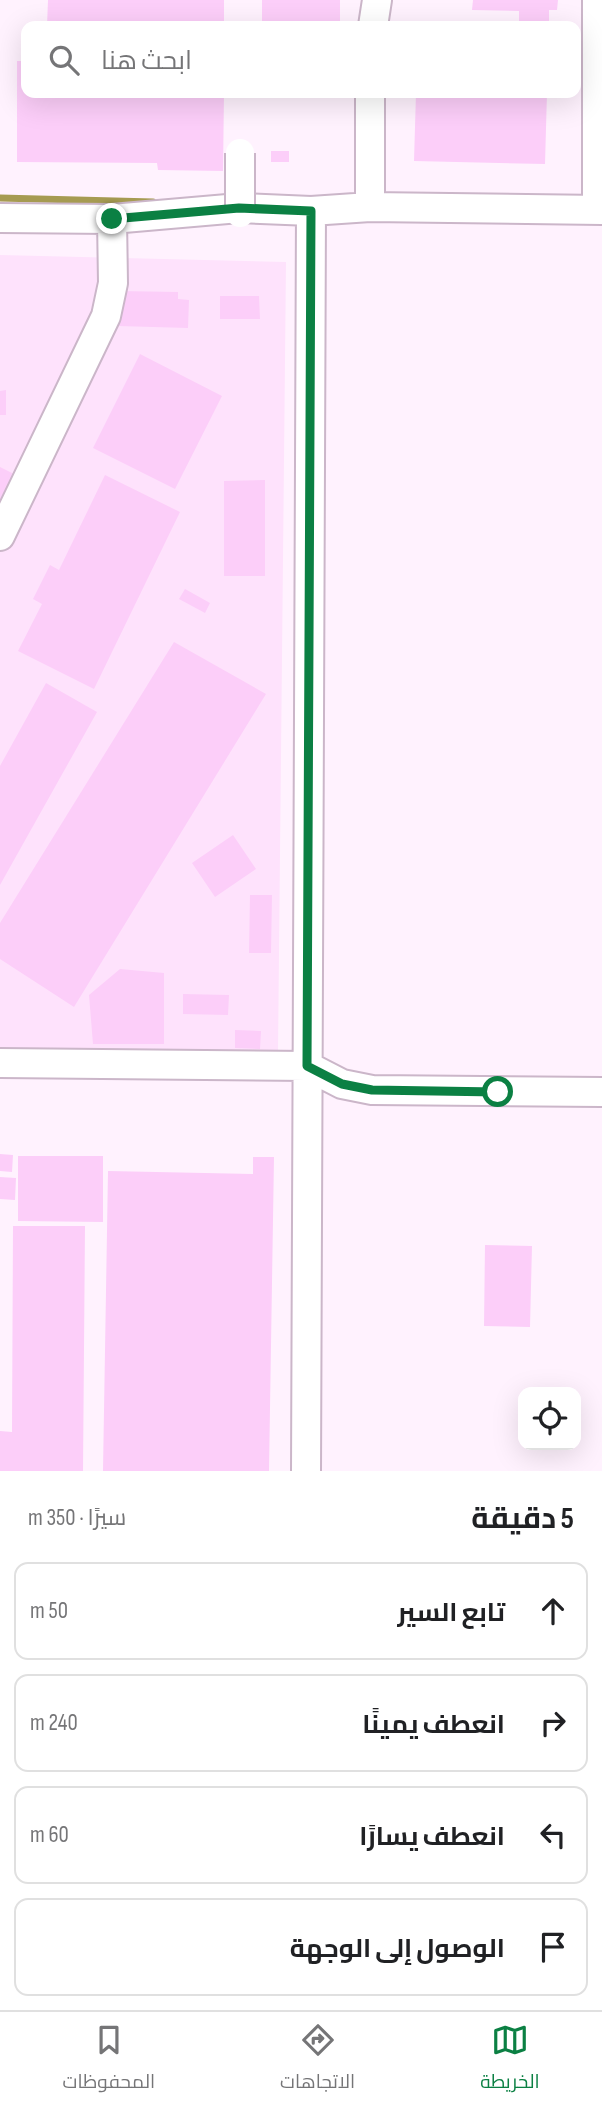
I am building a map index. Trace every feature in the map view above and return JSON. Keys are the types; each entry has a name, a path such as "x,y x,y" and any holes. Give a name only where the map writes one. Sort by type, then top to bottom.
{"street":[{"path":"374,21 377,0"},
{"path":"0,218 112,219 240,210 311,211 370,207 599,210 597,0"},
{"path":"370,98 370,207"},
{"path":"240,153 240,210"},
{"path":"306,1471 311,211"},
{"path":"0,536 106,316 113,283 112,219"},
{"path":"0,1063 307,1066 342,1084 372,1090 602,1092"}],"shaded area":[{"path":"0,255 286,262 278,1052 0,1052"}],"building":[{"path":"48,0 224,0 224,21 47,21"},
{"path":"262,0 340,0 340,21 262,21"},
{"path":"473,0 558,0 557,10 549,10 549,21 519,21 519,11 472,10"},
{"path":"17,61 21,61 21,98 224,98 223,171 158,170 157,163 17,162"},
{"path":"416,98 547,98 545,164 414,161"},
{"path":"271,151 289,151 289,162 271,162"},
{"path":"119,291 178,292 178,299 189,300 188,328 118,326"},
{"path":"220,296 259,296 260,319 220,319"},
{"path":"140,354 222,396 175,489 93,448"},
{"path":"6,390 6,415 0,415 0,391"},
{"path":"0,467 14,474 0,504"},
{"path":"105,475 180,512 94,689 18,651 42,604 33,599 50,565 59,570"},
{"path":"265,480 265,576 224,576 224,481"},
{"path":"185,589 210,603 205,613 179,599"},
{"path":"174,642 266,694 74,1007 0,959 0,923"},
{"path":"46,683 97,712 0,885 0,766"},
{"path":"233,835 256,869 215,897 192,863"},
{"path":"250,895 272,895 271,953 249,953"},
{"path":"120,969 164,973 164,1044 93,1044 89,995"},
{"path":"183,994 229,995 228,1015 183,1014"},
{"path":"235,1030 261,1031 260,1049 235,1048"},
{"path":"0,1154 13,1155 12,1172 0,1171"},
{"path":"18,1156 103,1156 103,1222 18,1221"},
{"path":"253,1157 274,1157 269,1471 103,1471 108,1171 253,1174"},
{"path":"0,1177 16,1178 15,1200 0,1199"},
{"path":"13,1226 85,1226 83,1471 0,1471 0,1431 12,1432"},
{"path":"485,1245 532,1246 530,1327 484,1326"}],"waterway":[{"path":"0,198 153,202"}],"route":[{"path":"112,219 239,208 311,211 307,1066 342,1084 372,1090 498,1092"}]}
